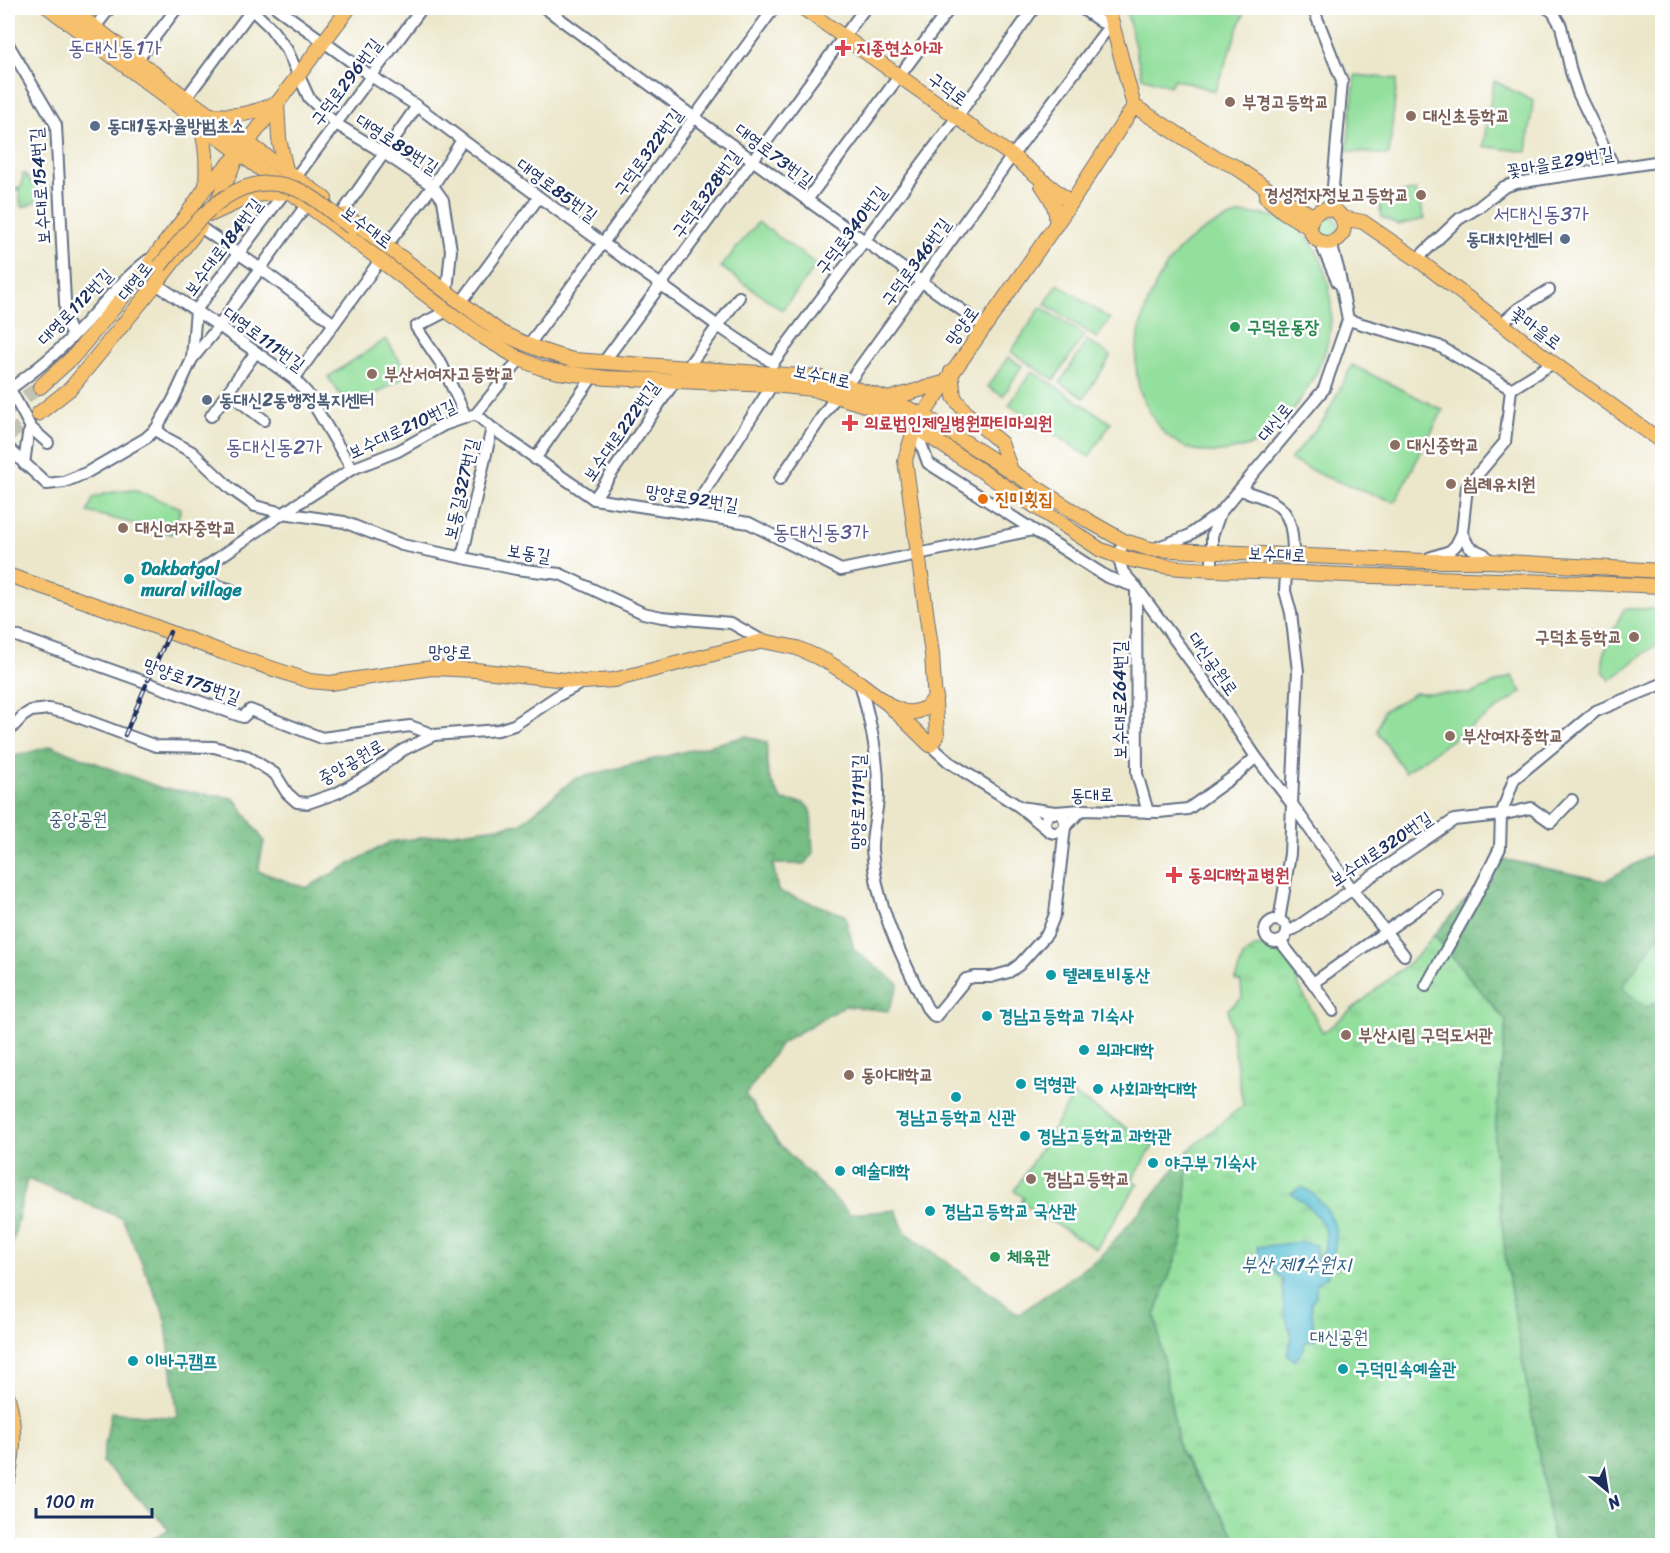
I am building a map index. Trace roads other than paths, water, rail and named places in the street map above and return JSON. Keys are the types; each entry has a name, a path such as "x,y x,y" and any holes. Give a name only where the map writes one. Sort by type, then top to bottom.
{"main road":[{"name":"보수대로","path":"49,8 243,148 291,174 342,213 447,311 483,337 520,359 549,370 592,376 675,381 767,376 817,377 880,410 919,421 1012,472 1124,541 1150,549 1424,561 1490,561 1662,571"},
{"name":"보수대로","path":"70,8 186,98 205,120"},
{"name":"대영로","path":"40,387 73,357 160,250 206,187 243,148 349,8"},
{"name":"구덕로","path":"803,8 1012,156 1071,203"},
{"path":"1108,8 1134,106 1214,157 1234,166 1278,196 1311,222 1315,238 1325,242 1340,237 1339,220"},
{"path":"206,187 208,158 205,120 257,112 277,103 279,140 291,174"},
{"name":"망양로","path":"8,575 310,681 330,683 432,668 475,670 583,682 614,680 763,642 796,648 826,661 860,683 888,704 930,745 937,736 936,696 905,460 919,421 1056,225 1134,106"},
{"name":"보수대로","path":"243,148 288,192 447,291 500,332 528,346 558,357 603,363 767,376"},
{"name":"대영로","path":"38,414 71,388 212,213 243,148"},
{"path":"1031,172 1052,200 1056,211 1056,225"},
{"path":"73,357 111,324 199,218 214,204 231,193 249,186 273,184 305,193 474,322 500,332"},
{"path":"212,213 253,195 288,192"},
{"name":"꽃마을로","path":"1311,222 1324,209 1339,220 1378,240 1389,242 1417,260 1662,442"},
{"path":"888,399 947,378 954,397 966,413 1001,443 1012,472"},
{"name":"보수대로","path":"841,391 888,399 1101,550 1150,565 1286,573 1662,586"},
{"name":"망양로","path":"888,704 901,711 915,713 928,707 936,696"},
{"path":"8,1397 14,1448 8,1480"}],"street":[{"path":"95,27 110,8"},
{"path":"137,60 177,8"},
{"path":"186,98 252,8"},
{"name":"대영로89번길","path":"252,8 270,27 286,50 309,98 336,124 433,186 442,200 450,250 447,291"},
{"name":"대영로85번길","path":"277,8 371,76 417,106 717,326 767,376"},
{"name":"구덕로296번길","path":"291,174 336,124 422,8"},
{"name":"대영로73번길","path":"545,8 984,326"},
{"name":"구덕로322번길","path":"528,346 774,8"},
{"name":"구덕로328번길","path":"603,363 865,8"},
{"path":"807,200 950,8"},
{"name":"구덕로340번길","path":"690,514 767,376 1035,8"},
{"path":"1081,8 1112,27"},
{"path":"1313,8 1342,81 1339,220"},
{"path":"1547,8 1553,12 1561,26 1578,93 1611,161 1610,169"},
{"name":"구덕로346번길","path":"780,479 1012,156 1104,33 1112,27"},
{"name":"보수대로154번길","path":"8,44 56,125 66,321 72,338"},
{"path":"342,213 417,106"},
{"path":"294,379 433,186 462,140"},
{"name":"꽃마을로29번길","path":"1417,260 1459,219 1479,207 1504,187 1516,183 1662,161"},
{"name":"보수대로184번길","path":"192,359 196,310 288,192"},
{"path":"462,301 539,197"},
{"path":"8,448 47,484 64,482 86,473 146,438 156,429 173,400 192,359 219,326 307,204"},
{"path":"200,227 333,323"},
{"path":"1325,242 1323,253 1341,288 1348,320 1439,346 1511,389"},
{"name":"대영로112번길","path":"48,443 31,428 10,389 45,363 72,338 130,274 160,250"},
{"name":"대영로111번길","path":"156,284 294,379 307,393 352,469"},
{"path":"1501,324 1508,315 1549,290"},
{"path":"687,368 739,297"},
{"path":"447,311 416,327 442,365 471,416"},
{"name":"대신로","path":"1212,569 1212,536 1220,513 1324,389 1348,320"},
{"path":"211,416 256,352"},
{"name":"보수대로210번길","path":"283,513 352,469 398,451 435,429 471,416 520,359"},
{"path":"1511,389 1553,363"},
{"path":"535,459 592,376"},
{"name":"보수대로222번길","path":"594,499 675,381"},
{"path":"1424,561 1434,555 1450,551 1456,545 1462,533 1467,487 1505,442 1511,389"},
{"path":"228,392 264,420"},
{"name":"망양로92번길","path":"471,416 594,499 749,524 841,570 917,555"},
{"path":"919,421 928,463 1107,577 1136,587"},
{"path":"24,464 31,428"},
{"name":"보동길327번길","path":"462,558 492,428"},
{"name":"보동길","path":"156,429 166,438 192,452 231,489 255,506 283,513 344,522 402,545 516,569 560,574 643,613 662,617 731,623 763,642"},
{"name":"보수대로","path":"1240,490 1278,504 1288,519 1293,555"},
{"path":"230,589 216,586 206,580 201,570 283,513"},
{"path":"1150,549 1188,536 1220,513"},
{"path":"917,555 1033,530"},
{"path":"1462,533 1469,547 1484,554 1490,561"},
{"path":"1118,557 1124,541"},
{"name":"대신공원로","path":"1118,557 1123,572 1200,674 1256,757 1352,890 1404,956"},
{"path":"1279,921 1290,854 1298,671 1291,613 1285,591 1286,573"},
{"name":"보수대로264번길","path":"1136,587 1137,774 1148,812"},
{"name":"망양로175번길","path":"8,633 243,717 250,710 322,738 410,726 434,735"},
{"name":"중앙공원로","path":"8,732 31,711 49,709 67,713 156,746 214,747 247,756 275,774 287,793 297,802 308,802 337,793 369,775 403,750 434,735 498,730 514,725 583,682"},
{"name":"망양로111번길","path":"860,683 875,744 878,796 872,848 878,894 896,945 927,1008 935,1017 950,998"},
{"path":"1426,986 1500,848 1501,815 1514,779 1596,711 1662,684"},
{"name":"동대로","path":"930,745 949,762 1020,807 1055,812 1082,810 1148,812 1188,809 1237,774 1256,757"},
{"name":"보수대로320번길","path":"1284,936 1454,820 1501,815 1531,808 1551,822 1572,800"},
{"path":"1020,807 1048,830 1057,833 1082,810"},
{"path":"918,989 926,998 942,1001 950,998 966,980 974,977 1000,975 1019,965 1047,934 1055,914 1065,827 1064,817 1055,812 1047,816 1045,825 1061,848"},
{"path":"1313,983 1437,895"},
{"path":"1279,921 1286,927 1284,936 1333,1011"},
{"path":"1279,921 1269,923 1265,932 1268,939 1274,942 1284,936"}],"water":[{"name":"부산 제1수원지","path":"1301,1187 1316,1196 1330,1214 1336,1231 1336,1240 1327,1277 1316,1283 1316,1296 1311,1303 1315,1340 1305,1342 1304,1349 1295,1361 1287,1354 1292,1337 1284,1312 1283,1280 1259,1255 1257,1247 1301,1242 1316,1245 1317,1261 1325,1248 1325,1231 1311,1209 1291,1193"}],"tunnel":[{"path":"8,409 40,387"},
{"path":"8,435 38,414"}],"railway":[{"path":"148,680 170,632"},
{"path":"125,735 146,685"}],"place":[{"name":"지종현소아과","path":"843,48"},
{"name":"부경고등학교","path":"1230,102"},
{"name":"대신초등학교","path":"1411,116"},
{"name":"동대1동자율방범초소","path":"95,126"},
{"name":"경성전자정보고등학교","path":"1421,195"},
{"name":"동대치안센터","path":"1565,239"},
{"name":"구덕운동장","path":"1235,327"},
{"name":"부산서여자고등학교","path":"372,374"},
{"name":"동대신2동행정복지센터","path":"207,400"},
{"name":"의료법인제일병원파티마의원","path":"850,423"},
{"name":"대신중학교","path":"1395,445"},
{"name":"침례유치원","path":"1451,484"},
{"name":"진미횟집","path":"983,499"},
{"name":"대신여자중학교","path":"123,528"},
{"name":"Dakbatgol mural village","path":"129,579"},
{"name":"구덕초등학교","path":"1634,637"},
{"name":"부산여자중학교","path":"1450,736"},
{"name":"동의대학교병원","path":"1174,875"},
{"name":"텔레토비동산","path":"1051,975"},
{"name":"경남고등학교 기숙사","path":"987,1016"},
{"name":"부산시립 구덕도서관","path":"1346,1035"},
{"name":"의과대학","path":"1084,1050"},
{"name":"동아대학교","path":"849,1075"},
{"name":"덕형관","path":"1021,1084"},
{"name":"사회과학대학","path":"1098,1089"},
{"name":"경남고등학교 신관","path":"956,1097"},
{"name":"경남고등학교 과학관","path":"1025,1136"},
{"name":"야구부 기숙사","path":"1153,1163"},
{"name":"예술대학","path":"840,1171"},
{"name":"경남고등학교","path":"1031,1179"},
{"name":"경남고등학교 국산관","path":"930,1211"},
{"name":"체육관","path":"995,1257"},
{"name":"이바구캠프","path":"133,1361"},
{"name":"구덕민속예술관","path":"1343,1369"}],"district":[{"name":"동대신동1가","path":"115,48"},
{"name":"서대신동3가","path":"1541,214"},
{"name":"동대신동2가","path":"274,447"},
{"name":"동대신동3가","path":"821,532"}],"park label":[{"name":"중앙공원","path":"78,819"},
{"name":"대신공원","path":"1339,1337"}]}
